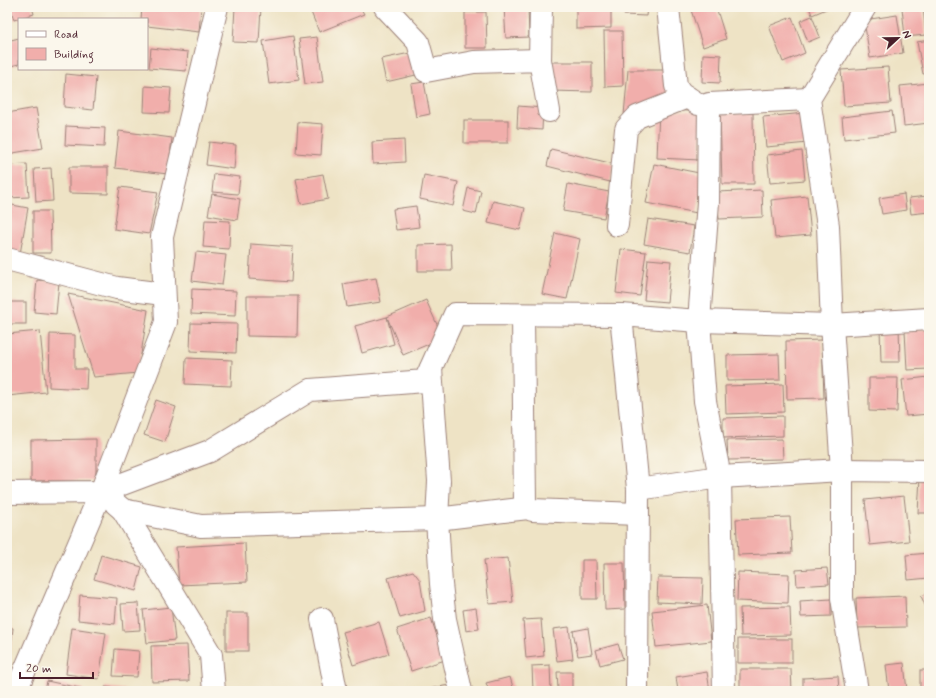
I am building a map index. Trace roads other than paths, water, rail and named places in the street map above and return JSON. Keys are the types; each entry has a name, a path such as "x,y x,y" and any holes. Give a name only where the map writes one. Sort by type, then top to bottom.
{"street":[{"path":"16,691 101,492 166,322 163,294 162,237 217,7"},
{"path":"385,7 418,42 426,71 474,62 540,60"},
{"path":"541,7 540,60 549,110"},
{"path":"668,7 676,86 678,90 687,97 709,110"},
{"path":"857,691 842,598 842,470 832,325 828,226 809,99 865,7"},
{"path":"617,225 626,129 637,117 687,97"},
{"path":"724,691 720,477 705,401 699,321 708,202 709,104 809,99"},
{"path":"7,259 117,288 163,294"},
{"path":"7,493 101,492 210,451 310,390 424,381 455,314 621,315 699,321 832,325 929,320"},
{"path":"523,315 524,500 528,508"},
{"path":"621,315 638,489 637,691"},
{"path":"431,368 439,481 437,519 445,619 461,691"},
{"path":"638,489 720,477 842,470 929,471"},
{"path":"101,492 123,510 211,655 214,691"},
{"path":"123,510 201,526 437,519 528,508 638,514"},
{"path":"322,618 336,691"}]}
